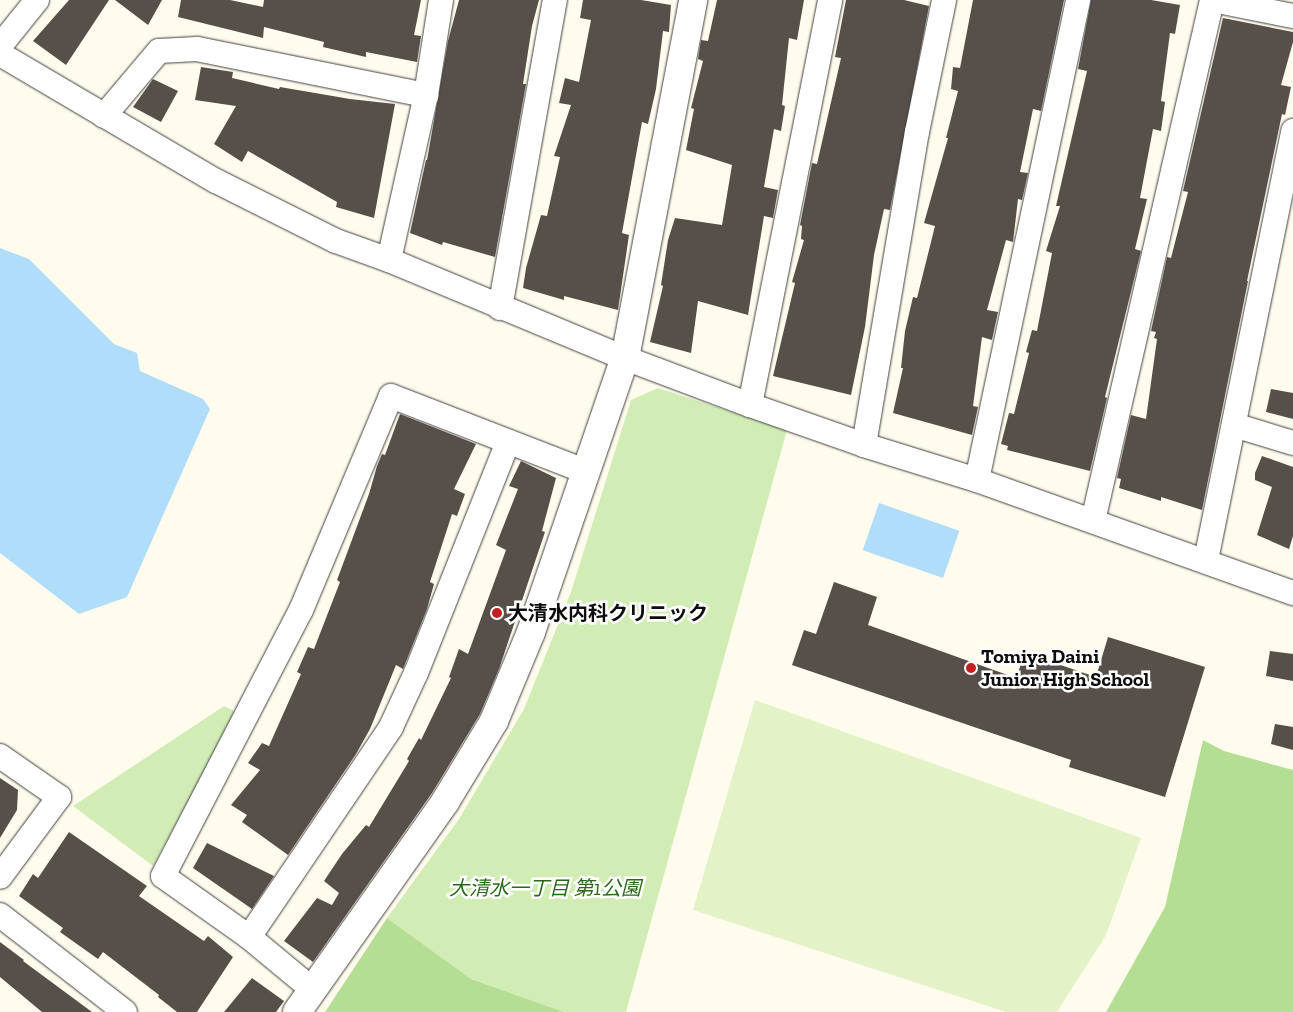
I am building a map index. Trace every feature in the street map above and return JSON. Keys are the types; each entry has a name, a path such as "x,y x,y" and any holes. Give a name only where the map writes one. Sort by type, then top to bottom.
{"street":[{"path":"0,46 37,0"},
{"path":"389,260 426,95 441,0"},
{"path":"500,308 555,0"},
{"path":"297,1012 444,802 494,721 531,632 625,358 692,0"},
{"path":"750,404 830,0"},
{"path":"864,444 917,132 944,0"},
{"path":"977,480 1078,0"},
{"path":"1093,521 1212,0 1293,16"},
{"path":"104,116 159,51 197,49 426,95"},
{"path":"0,54 104,116 251,198 336,241 389,260 500,308 625,358 750,404 864,444 977,480 1206,560 1293,593"},
{"path":"1206,560 1293,131"},
{"path":"313,990 249,937 163,876 302,610 392,396 587,472"},
{"path":"1234,425 1293,443"},
{"path":"249,937 391,727 416,673 508,442"},
{"path":"0,756 59,797 0,877"},
{"path":"0,915 125,1012"}],"green space":[{"name":"大清水一丁目 第1公園","path":"658,388 787,430 626,1012 564,1012 471,979 387,918 459,819 524,709 571,592 631,400"},
{"path":"755,700 1141,838 1106,935 1057,1012 1006,1012 693,910"},
{"path":"224,706 236,712 153,866 73,806"},
{"path":"1203,740 1224,751 1293,770 1293,1012 1106,1012 1165,907"},
{"path":"387,918 471,979 564,1012 325,1012"}],"water":[{"path":"0,248 29,259 114,344 137,353 140,371 203,399 210,409 127,597 79,614 0,553"},
{"path":"879,503 959,531 943,578 863,550"}],"building":[{"path":"69,0 109,0 66,65 33,41"},
{"path":"115,0 162,0 148,25"},
{"path":"181,0 230,0 263,7 264,0 421,0 414,35 421,36 417,62 366,52 366,57 323,47 324,42 264,27 263,38 178,17"},
{"path":"459,0 539,0 532,26 523,84 526,84 495,257 443,242 442,245 410,233 427,160 448,41"},
{"path":"583,0 641,0 671,5 669,32 663,31 656,89 648,124 642,122 622,233 629,235 618,310 564,296 564,300 523,288 526,268 541,215 547,216 560,157 554,156 571,105 559,103 565,78 579,82 591,20 580,18"},
{"path":"717,0 804,0 797,40 789,38 782,105 785,106 781,131 774,129 764,187 778,190 773,218 764,216 748,315 698,301 691,353 650,342 663,286 661,285 668,240 675,218 722,225 732,165 686,150 694,109 691,108 703,61 698,59 701,40 708,41"},
{"path":"846,0 904,0 929,6 890,210 884,209 874,255 865,327 851,395 773,376 795,283 792,282 804,240 801,239 802,226 800,225 812,163 817,164 841,58 835,57"},
{"path":"973,0 1064,0 1041,111 1033,109 1020,172 1028,173 1022,200 1018,199 1013,242 1006,240 987,310 998,312 992,340 982,337 973,406 978,407 972,435 893,413 903,368 901,368 905,331 913,297 917,298 935,226 924,223 948,138 946,138 958,91 951,89 953,67 960,68"},
{"path":"1091,0 1151,0 1180,5 1175,34 1170,33 1161,101 1165,102 1161,131 1153,129 1140,198 1147,199 1135,249 1141,251 1105,397 1107,398 1090,471 1007,450 1008,446 1001,444 1009,413 1014,414 1029,353 1026,352 1032,330 1037,331 1052,253 1046,251 1060,206 1056,206 1087,71 1078,69"},
{"path":"1223,18 1293,32 1293,42 1281,85 1291,87 1285,115 1282,114 1202,510 1161,497 1161,501 1119,488 1121,479 1117,478 1131,415 1146,419 1157,339 1154,338 1156,332 1151,331 1167,257 1171,258 1188,192 1183,191"},
{"path":"201,67 233,72 232,78 279,89 280,87 350,99 395,104 374,218 336,207 337,202 248,151 242,162 214,144 236,106 195,100"},
{"path":"153,79 178,91 161,122 133,107"},
{"path":"1271,389 1293,393 1293,419 1266,412"},
{"path":"400,414 476,444 454,489 465,494 457,516 452,514 430,582 434,584 427,609 403,669 396,665 370,729 356,754 288,855 242,822 247,815 231,805 260,770 248,763 262,743 269,746 301,674 297,672 308,647 314,649 340,582 337,580 369,494 377,466 382,454 385,455"},
{"path":"1262,456 1293,467 1293,536 1289,549 1257,535 1272,487 1255,480 1255,473"},
{"path":"521,461 556,478 542,531 545,532 499,669 480,714 432,793 313,962 284,941 317,898 332,905 339,893 324,881 342,854 366,825 369,827 409,761 407,759 419,738 421,740 451,678 449,677 459,649 468,654 506,550 496,545 518,489 509,486"},
{"path":"834,582 877,597 868,625 1016,678 1025,653 1096,677 1108,637 1205,667 1165,797 1069,767 1071,760 792,665 804,630 816,634"},
{"path":"1270,651 1293,654 1293,681 1266,676"},
{"path":"1275,724 1293,727 1293,750 1271,744"},
{"path":"0,778 18,790 17,810 0,838"},
{"path":"69,832 147,886 139,896 204,941 208,936 233,957 197,1012 177,1012 158,997 159,995 103,952 98,959 60,932 63,928 19,896 33,874 38,878"},
{"path":"207,843 274,876 252,909 193,868"},
{"path":"0,942 92,1012 42,1012 0,977"},
{"path":"252,978 284,1001 276,1012 224,1012"}],"place":[{"name":"大清水内科クリニック","path":"497,613"},
{"name":"Tomiya Daini Junior High School","path":"971,668"}]}
